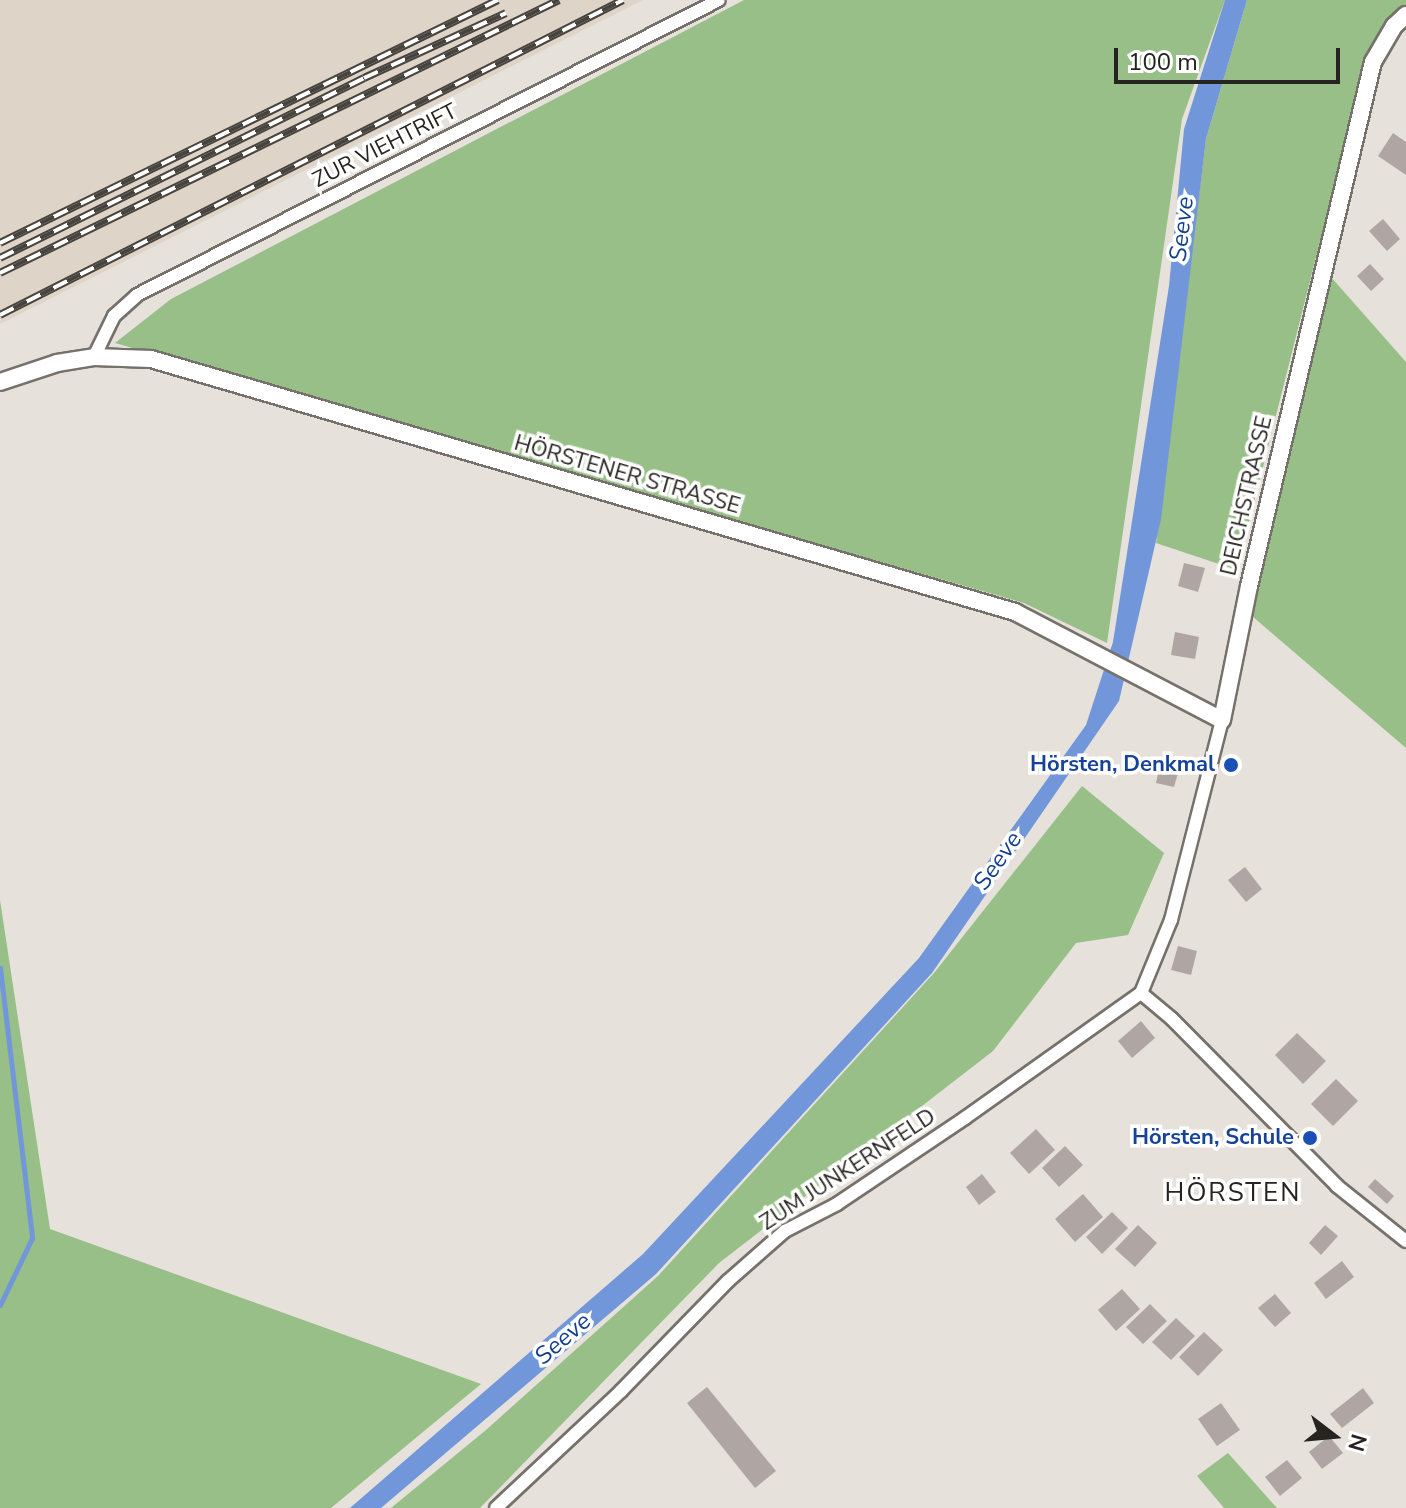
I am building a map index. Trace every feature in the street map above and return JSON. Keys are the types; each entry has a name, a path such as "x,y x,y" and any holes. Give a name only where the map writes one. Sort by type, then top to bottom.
{"street":[{"name":"ZUR VIEHTRIFT","path":"94,357 114,316 137,295 719,0"},
{"name":"DEICHSTRASSE","path":"1141,993 1171,920 1222,720 1252,570 1373,62 1394,26 1406,15"},
{"name":"HÖRSTENER STRASSE","path":"0,382 57,363 94,357 151,359 1001,608 1222,720"},
{"path":"1141,993 1172,1019 1337,1186 1406,1241"},
{"name":"ZUM JUNKERNFELD","path":"496,1508 621,1391 728,1281 785,1231 837,1204 1141,993"}],"shaded area":[{"path":"0,0 643,0 0,324"}],"green space":[{"path":"744,0 1225,0 1182,119 1107,643 1024,603 115,343 171,299"},
{"path":"1247,0 1406,0 1406,8 1381,32 1362,75 1237,570 1156,543 1206,139"},
{"path":"1323,268 1406,362 1406,748 1252,616"},
{"path":"1082,786 1164,853 1128,935 1076,943 993,1051 719,1263 480,1508 391,1508 486,1430 658,1276 934,973"},
{"path":"0,900 50,1229 481,1384 331,1508 0,1508"},
{"path":"1228,1453 1277,1508 1224,1508 1197,1476"}],"water":[{"name":"Seeve","path":"1225,0 1247,0 1206,139 1161,519 1119,701 932,973 656,1274 381,1508 350,1508 643,1254 919,958 1086,725 1113,642 1169,286 1184,129"}],"building":[{"path":"1393,133 1406,142 1406,175 1378,156"},
{"path":"1383,219 1400,239 1387,251 1369,231"},
{"path":"1370,264 1384,279 1371,291 1357,276"},
{"path":"1184,563 1205,568 1198,592 1178,586"},
{"path":"1175,632 1199,637 1195,659 1171,655"},
{"path":"1161,761 1180,766 1174,787 1156,783"},
{"path":"1245,867 1262,889 1246,902 1228,880"},
{"path":"1178,946 1197,951 1191,975 1171,970"},
{"path":"1141,1021 1155,1038 1132,1058 1118,1041"},
{"path":"1297,1033 1326,1061 1303,1084 1275,1055"},
{"path":"1336,1079 1358,1101 1333,1126 1311,1104"},
{"path":"1036,1129 1055,1150 1029,1174 1010,1153"},
{"path":"1065,1146 1083,1165 1059,1187 1042,1168"},
{"path":"982,1174 996,1192 979,1205 966,1187"},
{"path":"1375,1179 1394,1196 1387,1204 1368,1187"},
{"path":"1083,1194 1103,1217 1075,1242 1055,1219"},
{"path":"1112,1212 1128,1228 1102,1254 1086,1237"},
{"path":"1138,1225 1157,1243 1135,1267 1115,1249"},
{"path":"1325,1225 1338,1236 1321,1255 1309,1243"},
{"path":"1342,1261 1354,1277 1326,1299 1314,1283"},
{"path":"1122,1289 1140,1309 1116,1331 1098,1310"},
{"path":"1275,1294 1291,1313 1275,1327 1258,1308"},
{"path":"1150,1304 1167,1321 1143,1344 1126,1327"},
{"path":"1176,1318 1195,1336 1171,1360 1152,1342"},
{"path":"1204,1332 1223,1350 1198,1376 1179,1357"},
{"path":"707,1387 776,1471 755,1488 687,1403"},
{"path":"1363,1388 1374,1403 1342,1428 1330,1414"},
{"path":"1221,1403 1240,1430 1217,1446 1198,1419"},
{"path":"1329,1436 1343,1453 1322,1469 1309,1452"},
{"path":"1287,1460 1302,1478 1280,1496 1265,1477"}],"waterway":[{"path":"0,968 32,1238 0,1305"}],"railway":[{"path":"0,243 498,0"},
{"path":"0,273 559,0"},
{"path":"0,315 623,0"},
{"path":"0,258 364,78 506,13"}],"place":[{"name":"Hörsten, Denkmal","path":"1231,765"},
{"name":"Hörsten, Schule","path":"1310,1138"}],"district":[{"name":"HÖRSTEN","path":"1233,1193"}]}
